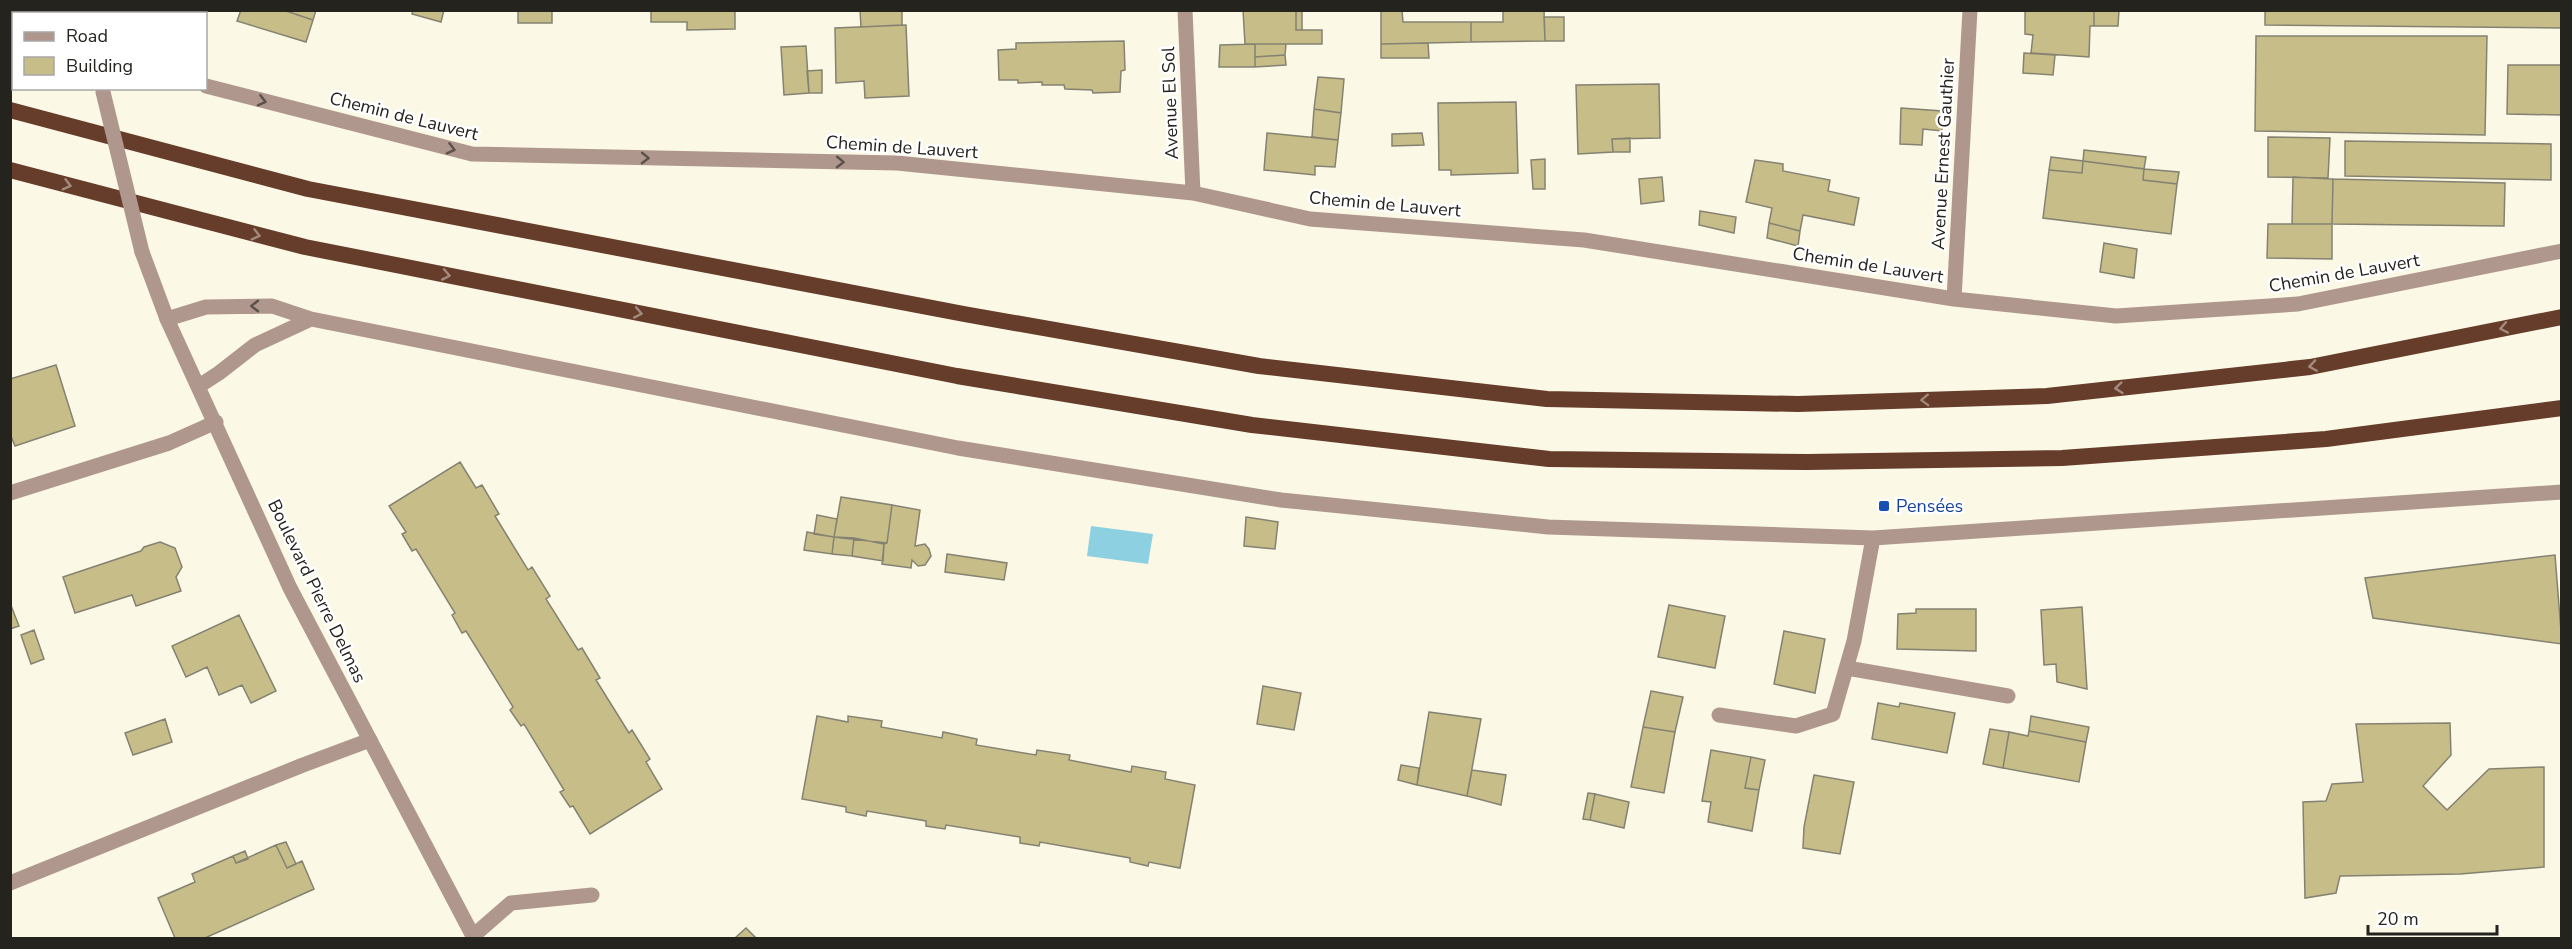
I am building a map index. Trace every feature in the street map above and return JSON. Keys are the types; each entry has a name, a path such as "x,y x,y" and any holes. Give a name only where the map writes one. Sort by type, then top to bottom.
{"highway":[{"path":"10,110 308,189 964,314 1259,366 1547,399 1798,404 2047,396 2310,367 2562,317"},
{"path":"10,171 305,247 957,376 1252,425 1549,459 1807,462 2062,458 2326,439 2562,408"}],"street":[{"name":"Avenue El Sol","path":"1185,10 1193,193"},
{"name":"Avenue Ernest Gauthier","path":"1954,299 1970,10"},
{"name":"Chemin de Lauvert","path":"207,86 472,154 897,163 1193,193 1310,219 1584,240 1954,299 2116,316 2298,304 2562,252"},
{"name":"Boulevard Pierre Delmas","path":"103,90 142,252 166,319 216,422 290,588 473,937"},
{"path":"166,319 206,308 272,306 311,319 958,448 1281,500 1548,527 1873,538 2562,492"},
{"path":"199,386 219,374 255,345 311,319"},
{"path":"10,493 169,443 216,422"},
{"path":"1719,715 1796,726 1833,714 1854,641 1873,538"},
{"path":"1847,668 2008,696"},
{"path":"10,883 370,740"},
{"path":"473,937 511,903 592,895"}],"water":[{"path":"1091,526 1153,534 1148,564 1087,556"}],"building":[{"path":"241,10 283,10 313,20 306,42 237,21"},
{"path":"283,10 316,10 313,20"},
{"path":"413,10 444,10 441,22 412,14"},
{"path":"518,10 552,10 552,23 518,23"},
{"path":"651,10 735,10 735,29 687,30 687,22 651,22"},
{"path":"860,10 902,10 902,25 861,27"},
{"path":"1243,10 1296,10 1296,30 1322,30 1322,44 1245,44"},
{"path":"1296,10 1302,10 1302,30 1296,30"},
{"path":"1381,10 1402,10 1403,22 1471,22 1471,42 1381,44"},
{"path":"1503,10 1544,10 1545,41 1471,42 1471,22 1503,22"},
{"path":"2025,10 2094,10 2094,26 2090,26 2089,57 2031,53 2033,35 2025,34"},
{"path":"2094,10 2119,10 2118,26 2094,26"},
{"path":"2265,10 2562,10 2562,28 2265,25"},
{"path":"1544,17 1564,17 1564,41 1545,41"},
{"path":"906,25 909,96 865,98 864,81 836,83 835,28"},
{"path":"2256,36 2487,36 2485,135 2255,131"},
{"path":"1124,41 1125,70 1121,71 1120,92 1093,93 1092,90 1065,89 1064,85 999,80 998,50 1016,49 1016,43"},
{"path":"1428,43 1429,58 1381,58 1381,44"},
{"path":"1255,44 1255,67 1219,67 1220,45"},
{"path":"1255,44 1286,44 1285,55 1255,57"},
{"path":"806,46 809,93 784,95 781,47"},
{"path":"2024,53 2055,55 2053,75 2023,73"},
{"path":"1285,55 1286,65 1255,67 1255,57"},
{"path":"2508,65 2562,65 2562,115 2507,114"},
{"path":"822,70 822,93 809,93 807,71"},
{"path":"1318,77 1344,79 1341,113 1314,109"},
{"path":"1659,84 1660,138 1612,139 1613,152 1578,154 1576,85"},
{"path":"1516,102 1518,173 1451,175 1451,170 1439,170 1438,103"},
{"path":"1901,108 1942,111 1942,131 1923,129 1922,145 1900,144"},
{"path":"1314,109 1341,113 1338,140 1312,137"},
{"path":"1267,133 1338,140 1335,167 1315,166 1315,175 1264,170"},
{"path":"1422,133 1424,145 1392,146 1392,134"},
{"path":"2268,137 2330,138 2328,178 2268,177"},
{"path":"1630,138 1630,152 1613,152 1612,139"},
{"path":"2345,141 2551,144 2551,180 2345,176"},
{"path":"2084,150 2146,157 2144,169 2083,161"},
{"path":"2051,157 2083,161 2082,173 2049,170"},
{"path":"1545,159 1545,189 1533,189 1531,160"},
{"path":"1755,160 1783,164 1783,171 1830,180 1828,191 1859,198 1854,225 1803,215 1800,231 1769,223 1772,208 1746,202"},
{"path":"2083,161 2144,169 2143,180 2177,184 2171,234 2043,218 2049,170 2082,173"},
{"path":"2144,169 2179,172 2177,184 2143,180"},
{"path":"1662,177 1664,201 1641,204 1639,179"},
{"path":"2293,177 2333,179 2332,224 2292,224"},
{"path":"2333,179 2505,183 2504,226 2332,224"},
{"path":"1700,211 1736,217 1734,233 1699,225"},
{"path":"1769,223 1800,231 1798,246 1767,238"},
{"path":"2268,224 2332,224 2332,259 2267,258"},
{"path":"2104,243 2137,249 2134,278 2100,272"},
{"path":"56,365 75,426 15,446 10,434 10,379"},
{"path":"460,462 476,488 482,485 499,514 495,516 528,570 532,567 550,596 546,599 578,650 582,648 600,678 596,680 629,733 632,730 650,759 646,762 662,789 590,834 573,806 570,807 560,792 564,790 524,724 521,726 510,710 513,707 466,631 462,633 452,615 455,613 416,549 412,551 402,534 406,532 389,506"},
{"path":"841,497 892,505 887,543 834,537"},
{"path":"892,505 920,510 915,546 925,544 929,549 931,556 925,565 918,566 912,560 911,568 882,564"},
{"path":"817,515 837,519 834,537 814,534"},
{"path":"1246,517 1278,522 1275,549 1244,546"},
{"path":"807,532 834,537 832,554 804,550"},
{"path":"834,537 854,538 852,556 832,554"},
{"path":"854,538 884,544 883,561 852,556"},
{"path":"160,542 175,548 182,567 176,577 181,591 136,606 132,595 75,613 63,577 141,551 144,547"},
{"path":"947,554 1007,563 1004,580 945,572"},
{"path":"2555,555 2562,644 2373,618 2365,578"},
{"path":"10,603 19,626 10,629"},
{"path":"1669,605 1725,616 1715,668 1658,657"},
{"path":"2082,607 2087,689 2057,682 2056,664 2044,665 2041,610"},
{"path":"1916,609 1976,609 1976,651 1897,649 1898,614 1916,613"},
{"path":"239,615 276,691 251,703 242,685 219,695 207,667 186,677 172,646"},
{"path":"34,630 44,659 31,664 21,635"},
{"path":"1784,631 1825,639 1815,693 1774,684"},
{"path":"1263,686 1301,693 1294,730 1257,724"},
{"path":"1651,691 1683,697 1675,732 1643,727"},
{"path":"1878,703 1899,707 1900,703 1955,713 1947,753 1872,739"},
{"path":"1429,712 1481,719 1467,796 1417,785"},
{"path":"817,716 848,722 848,716 882,721 881,727 942,738 943,732 977,739 976,745 1036,755 1037,750 1070,755 1069,760 1131,772 1132,766 1166,772 1165,779 1195,785 1180,868 1149,862 1148,866 1130,862 1130,858 1040,842 1039,846 1020,843 1020,837 946,825 945,829 926,826 926,821 867,811 866,816 846,812 846,807 802,799"},
{"path":"2031,716 2089,727 2086,742 2029,731"},
{"path":"165,719 172,742 133,755 125,733"},
{"path":"2450,723 2451,755 2423,786 2447,810 2489,769 2544,767 2544,867 2460,874 2340,876 2336,893 2305,898 2303,802 2326,801 2332,784 2363,782 2356,724"},
{"path":"1643,727 1675,732 1664,793 1631,787"},
{"path":"1990,729 2009,732 2003,768 1983,764"},
{"path":"2029,731 2086,742 2079,782 2003,768 2009,732 2028,736"},
{"path":"1711,750 1751,757 1745,788 1759,790 1752,831 1708,822 1711,802 1702,801"},
{"path":"1751,757 1765,760 1759,790 1745,788"},
{"path":"1401,765 1419,768 1417,785 1398,780"},
{"path":"1472,770 1506,775 1501,805 1467,796"},
{"path":"1814,775 1854,782 1840,854 1803,848 1804,827"},
{"path":"1588,793 1595,794 1590,820 1583,819"},
{"path":"1595,794 1629,802 1624,828 1590,820"},
{"path":"286,842 296,864 287,868 276,845"},
{"path":"276,845 287,868 302,861 314,889 205,938 175,938 158,898 195,882 192,874 233,856 236,863"},
{"path":"245,851 248,859 236,863 233,856"},
{"path":"746,928 756,938 735,938"}],"place":[{"name":"Pensées","path":"1884,506"}]}
